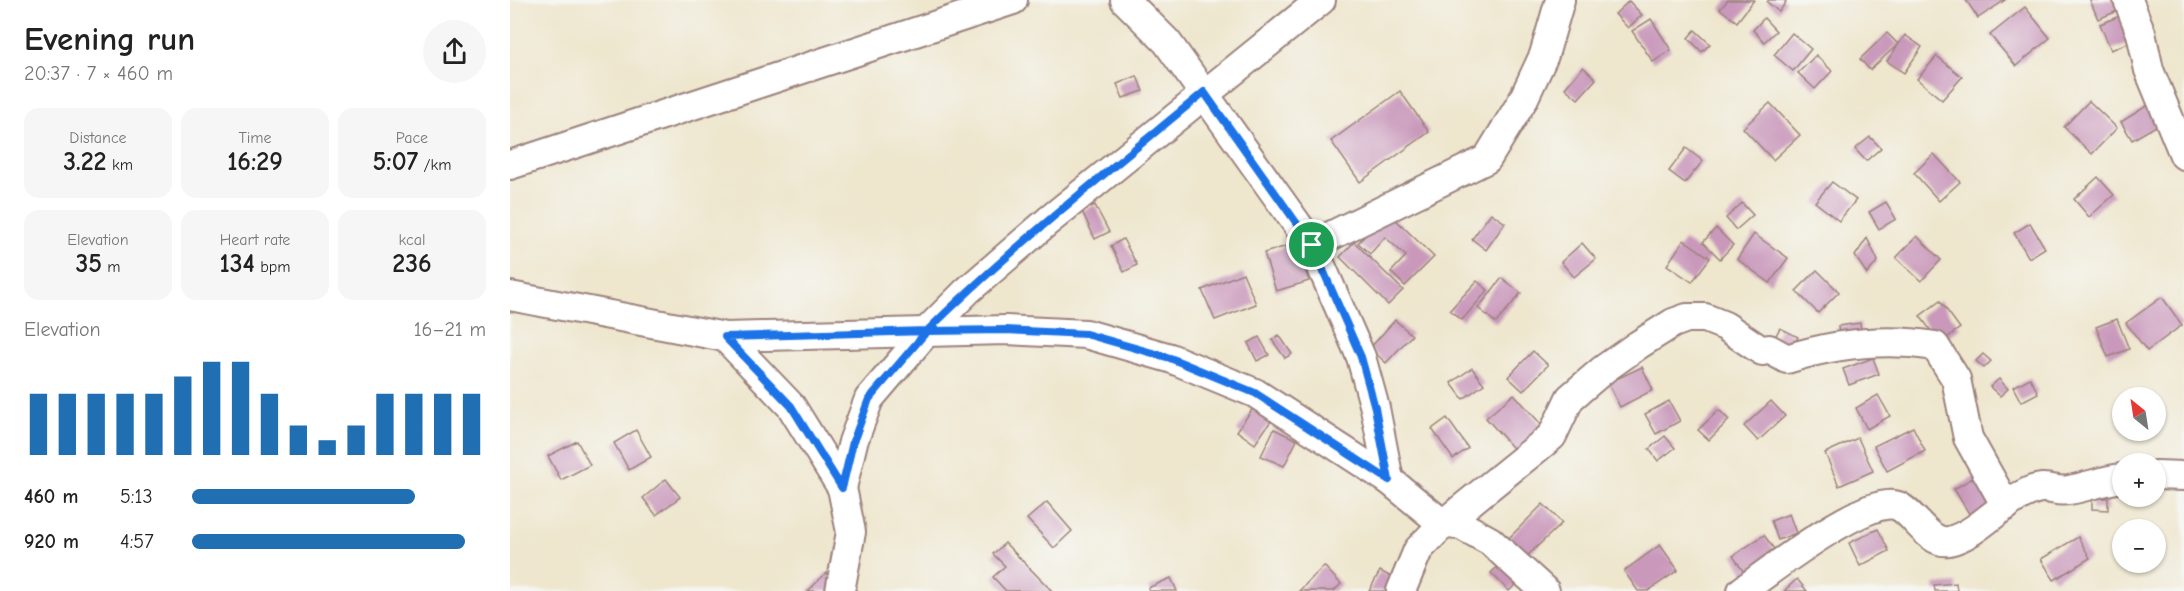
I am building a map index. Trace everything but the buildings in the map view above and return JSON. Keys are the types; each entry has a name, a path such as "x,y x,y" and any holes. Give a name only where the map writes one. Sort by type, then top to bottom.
{"street":[{"path":"510,165 1013,0"},
{"path":"1125,0 1167,42 1312,245 1361,357 1375,408 1389,480"},
{"path":"842,488 853,442 869,399 927,331 967,291 1048,220 1321,0"},
{"path":"1312,245 1486,159 1523,100 1544,55 1560,0"},
{"path":"2128,0 2141,33 2149,70 2184,155"},
{"path":"510,296 725,337 1006,330 1086,334 1170,358 1255,393 1389,480 1443,524 1461,525 1490,541 1545,591"},
{"path":"1401,591 1418,550 1443,524 1552,436 1570,398 1604,369 1638,345 1673,323 1687,318 1705,318 1725,326 1762,351 1769,349 1787,359 1845,346 1880,343 1935,346 1956,378 1968,438 2006,507"},
{"path":"725,337 791,406 842,488 851,531 840,591"},
{"path":"2166,476 2184,476"},
{"path":"1742,591 1832,528 1869,508 1896,504 1942,541 1967,533 2024,493 2046,486 2066,491 2112,480"}],"route":[{"path":"1312,245 1204,92 1048,220 967,291 927,331 725,337 791,406 842,488 853,442 869,399 927,331 1006,330 1086,334 1170,358 1255,393 1389,480 1375,408 1361,357 1353,334 1312,245"}]}
